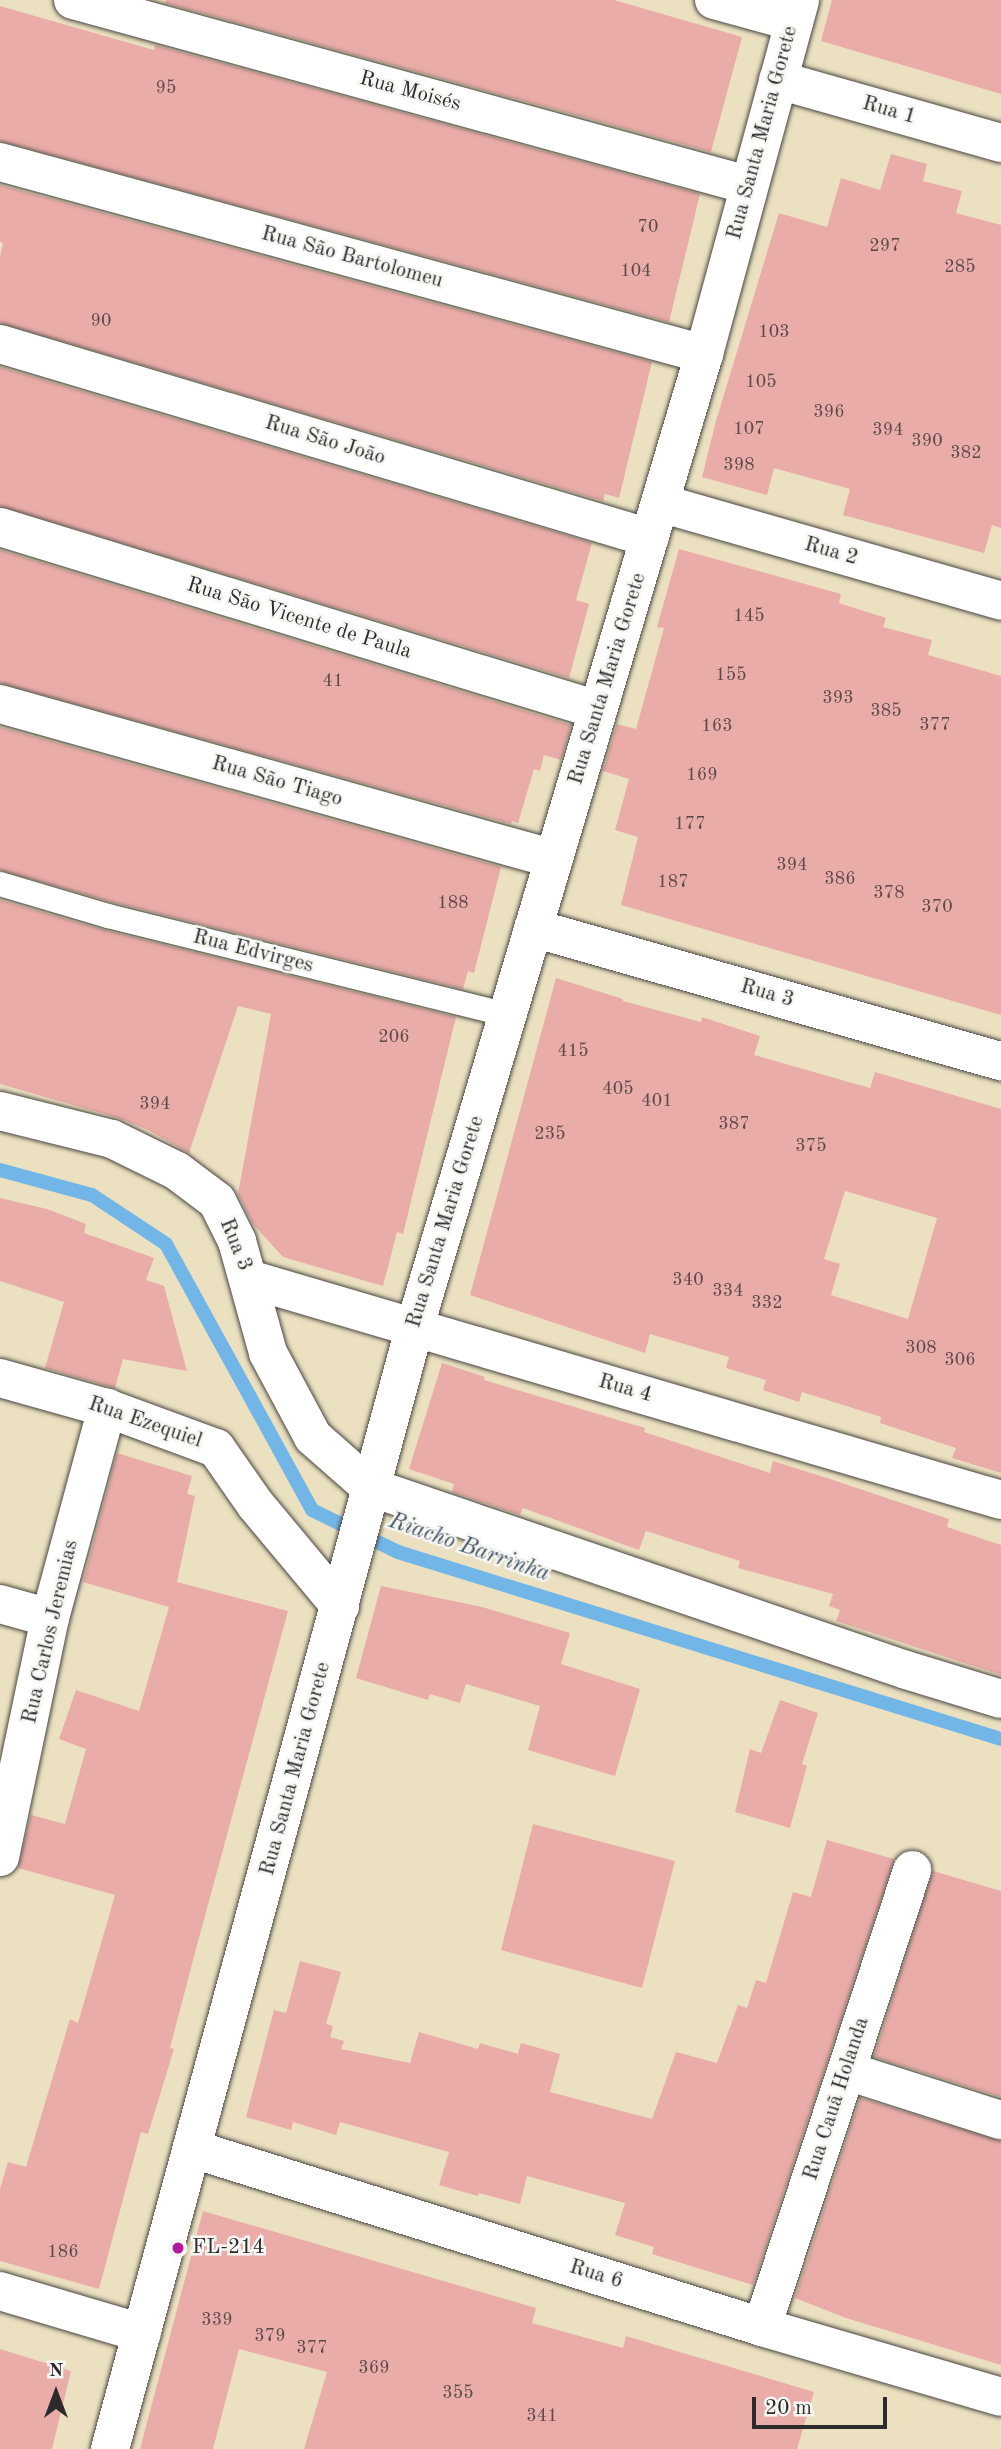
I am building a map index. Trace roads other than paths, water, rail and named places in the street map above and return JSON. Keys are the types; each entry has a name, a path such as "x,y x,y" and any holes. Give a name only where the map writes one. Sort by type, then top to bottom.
{"street":[{"name":"Rua Moisés","path":"73,0 748,184"},
{"path":"714,0 797,11"},
{"name":"Rua Santa Maria Gorete","path":"110,2449 415,1326 704,354 797,11"},
{"name":"Rua 1","path":"778,79 1001,143"},
{"name":"Rua São Bartolomeu","path":"0,162 704,354"},
{"name":"Rua São João","path":"0,344 655,520"},
{"name":"Rua 2","path":"655,520 1001,601"},
{"name":"Rua São Vicente de Paula","path":"0,527 598,710"},
{"name":"Rua São Tiago","path":"0,704 554,859"},
{"name":"Rua 3","path":"533,928 1001,1061"},
{"name":"Rua 3","path":"0,1111 112,1139 177,1171 217,1201 237,1241 268,1353 313,1437 368,1494"},
{"name":"Rua 4","path":"249,1279 1001,1500"},
{"name":"Rua Ezequiel","path":"0,1378 107,1408 216,1448 255,1504 344,1589"},
{"name":"Rua Carlos Jeremias","path":"3,1836 50,1618 107,1408"},
{"path":"368,1494 1001,1699"},
{"path":"0,1604 50,1618"},
{"name":"Rua Cauã Holanda","path":"762,2327 912,1870"},
{"path":"847,2071 1001,2120"},
{"name":"Rua 6","path":"193,2149 762,2327 1001,2398"},
{"path":"0,2291 142,2333"}],"lane":[{"name":"Rua Edvirges","path":"0,884 108,916 508,1015"}],"waterway":[{"name":"Riacho Barrinha","path":"0,1170 92,1195 166,1244 312,1510 398,1552 1001,1739"}],"place":[{"name":"FL-214","path":"178,2248"}]}
